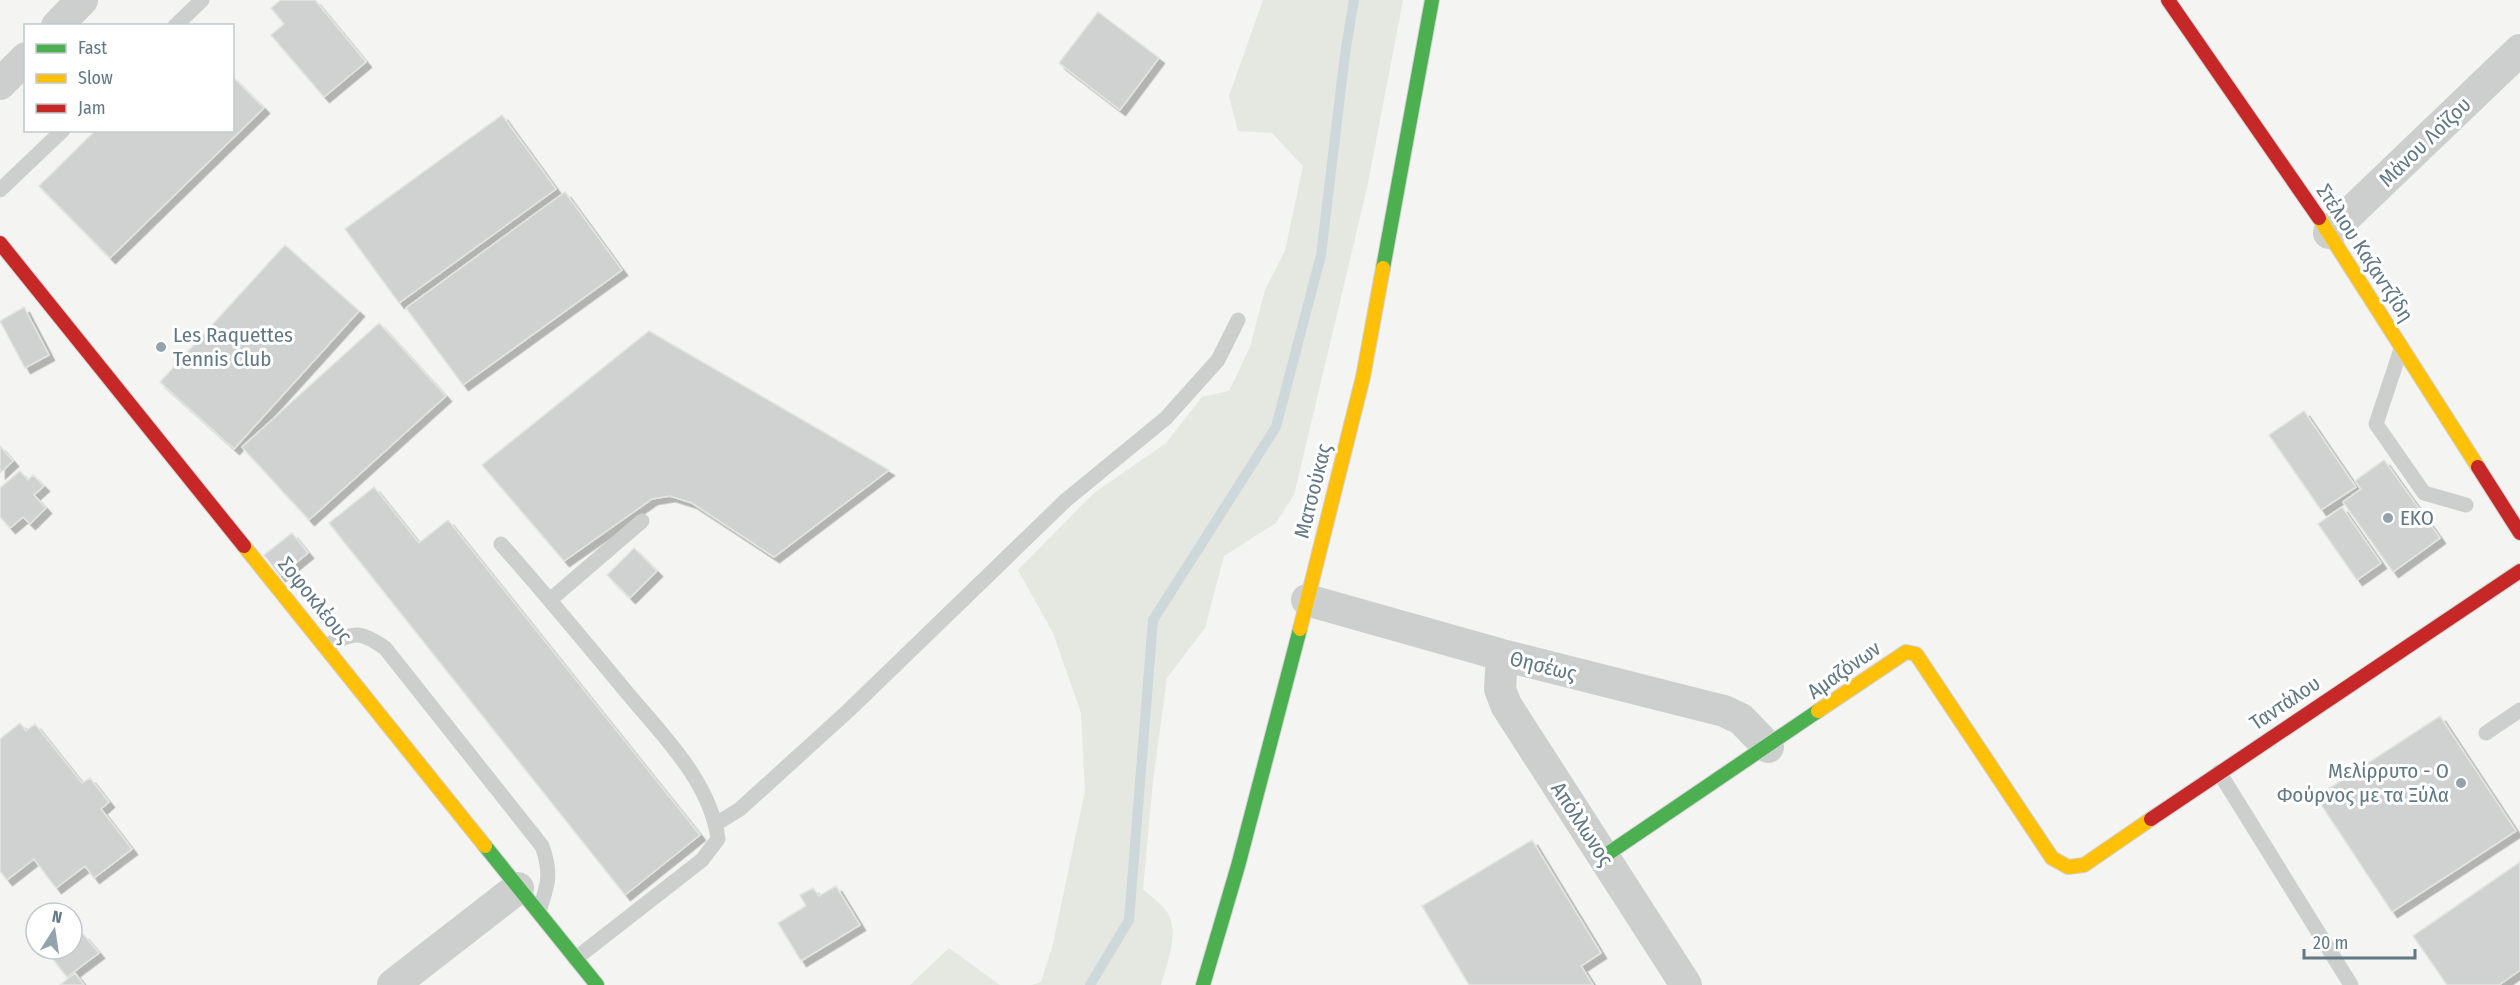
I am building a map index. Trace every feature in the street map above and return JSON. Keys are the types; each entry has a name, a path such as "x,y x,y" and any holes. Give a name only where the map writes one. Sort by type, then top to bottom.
{"street":[{"path":"59,24 82,0"},
{"name":"Ματσούκας","path":"1203,985 1238,866 1363,377 1432,0"},
{"name":"Στέλιου Καζαντζίδη","path":"2175,3 2330,233 2520,533"},
{"name":"Μάνου Λοϊζου","path":"2330,233 2520,51"},
{"path":"0,84 24,60"},
{"name":"Σοφοκλέους","path":"0,243 597,985"},
{"name":"Ταντάλου","path":"2074,867 2084,865 2098,857 2219,772 2520,571"},
{"name":"Θησέως","path":"1307,600 1502,656 1724,711 1741,719 1768,747"},
{"name":"Αμαζόνων","path":"1603,857 1906,652 1916,654 2052,858 2061,865 2074,867"},
{"name":"Απόλλωνος","path":"1502,656 1500,689 1506,705 1686,985"},
{"path":"393,985 518,888"}],"lane":[{"path":"177,24 202,0"},
{"path":"0,190 61,132"},
{"path":"716,824 740,809 839,719 1066,500 1166,418 1218,360 1238,320"},
{"path":"2402,347 2376,424 2424,493 2466,505"},
{"path":"550,600 642,521"},
{"path":"501,544 687,767 708,803 716,824 718,839 702,860 575,959"},
{"path":"326,646 351,634 368,636 385,648 542,846 549,865 548,883 538,914"},
{"path":"2486,733 2520,710"},
{"path":"2219,772 2351,985"}],"shaded area":[{"path":"1263,0 1403,0 1367,188 1294,495 1276,523 1224,556 1205,628 1167,678 1153,781 1143,889 1165,909 1171,920 1171,948 1161,985 1032,985 1041,982 1053,944 1085,791 1081,713 1053,633 1018,570 1094,493 1166,443 1202,397 1229,391 1250,347 1265,290 1285,251 1303,166 1272,133 1238,131 1229,96"},
{"path":"949,948 1000,985 910,985"}],"building":[{"path":"281,0 315,0 366,62 324,97 271,35 284,24 271,8"},
{"path":"1098,12 1159,58 1120,110 1059,63"},
{"path":"234,78 264,108 110,258 39,186 94,132 234,132"},
{"path":"502,115 556,189 399,303 345,229"},
{"path":"565,192 622,270 463,385 406,308"},
{"path":"285,245 359,311 234,449 160,382"},
{"path":"24,307 49,355 25,368 0,321"},
{"path":"379,323 446,396 309,520 242,447"},
{"path":"649,331 889,470 774,557 692,503 670,496 652,499 564,561 482,465"},
{"path":"2304,411 2356,487 2321,510 2269,435"},
{"path":"0,446 13,461 0,473"},
{"path":"2384,460 2440,538 2393,572 2343,502 2361,489 2355,481"},
{"path":"20,471 28,480 33,475 44,486 34,495 46,508 30,524 23,517 10,528 0,517 0,488"},
{"path":"374,487 419,543 448,520 700,835 625,895 329,523"},
{"path":"2342,507 2381,563 2357,580 2318,524"},
{"path":"292,533 308,553 280,576 264,555"},
{"path":"634,548 657,571 630,598 607,575"},
{"path":"2440,716 2516,831 2392,912 2316,797"},
{"path":"20,723 26,731 35,724 82,783 90,778 109,802 101,809 132,849 94,878 85,866 56,888 34,859 7,880 0,871 0,739"},
{"path":"1532,840 1601,953 1581,966 1593,985 1469,985 1422,906"},
{"path":"2520,862 2520,970 2499,985 2447,985 2413,936"},
{"path":"836,886 860,925 801,961 778,923 806,906 800,895 813,888 819,896"},
{"path":"84,935 99,953 67,977 54,961 84,961"},
{"path":"75,973 84,985 60,985"}],"waterway":[{"path":"1090,985 1129,920 1153,620 1276,427 1321,255 1345,54 1354,0"}],"traffic: fast":[{"path":"1383,268 1432,0"},
{"path":"1203,985 1238,866 1300,629"},
{"path":"1603,857 1818,711"},
{"path":"485,846 597,985"}],"traffic: slow":[{"path":"2319,218 2478,467"},
{"path":"1300,629 1363,377 1383,268"},
{"path":"244,546 485,846"},
{"path":"1818,711 1906,652 1916,654 2052,858 2068,867 2084,865 2151,819"}],"traffic: jam":[{"path":"2168,0 2319,218"},
{"path":"0,243 244,546"},
{"path":"2478,467 2520,533"},
{"path":"2151,819 2520,571"}],"place":[{"name":"Les Raquettes Tennis Club","path":"161,347"},
{"name":"EKO","path":"2388,518"},
{"name":"Μελίρρυτο - Ο Φούρνος με τα Ξύλα","path":"2461,783"}]}
